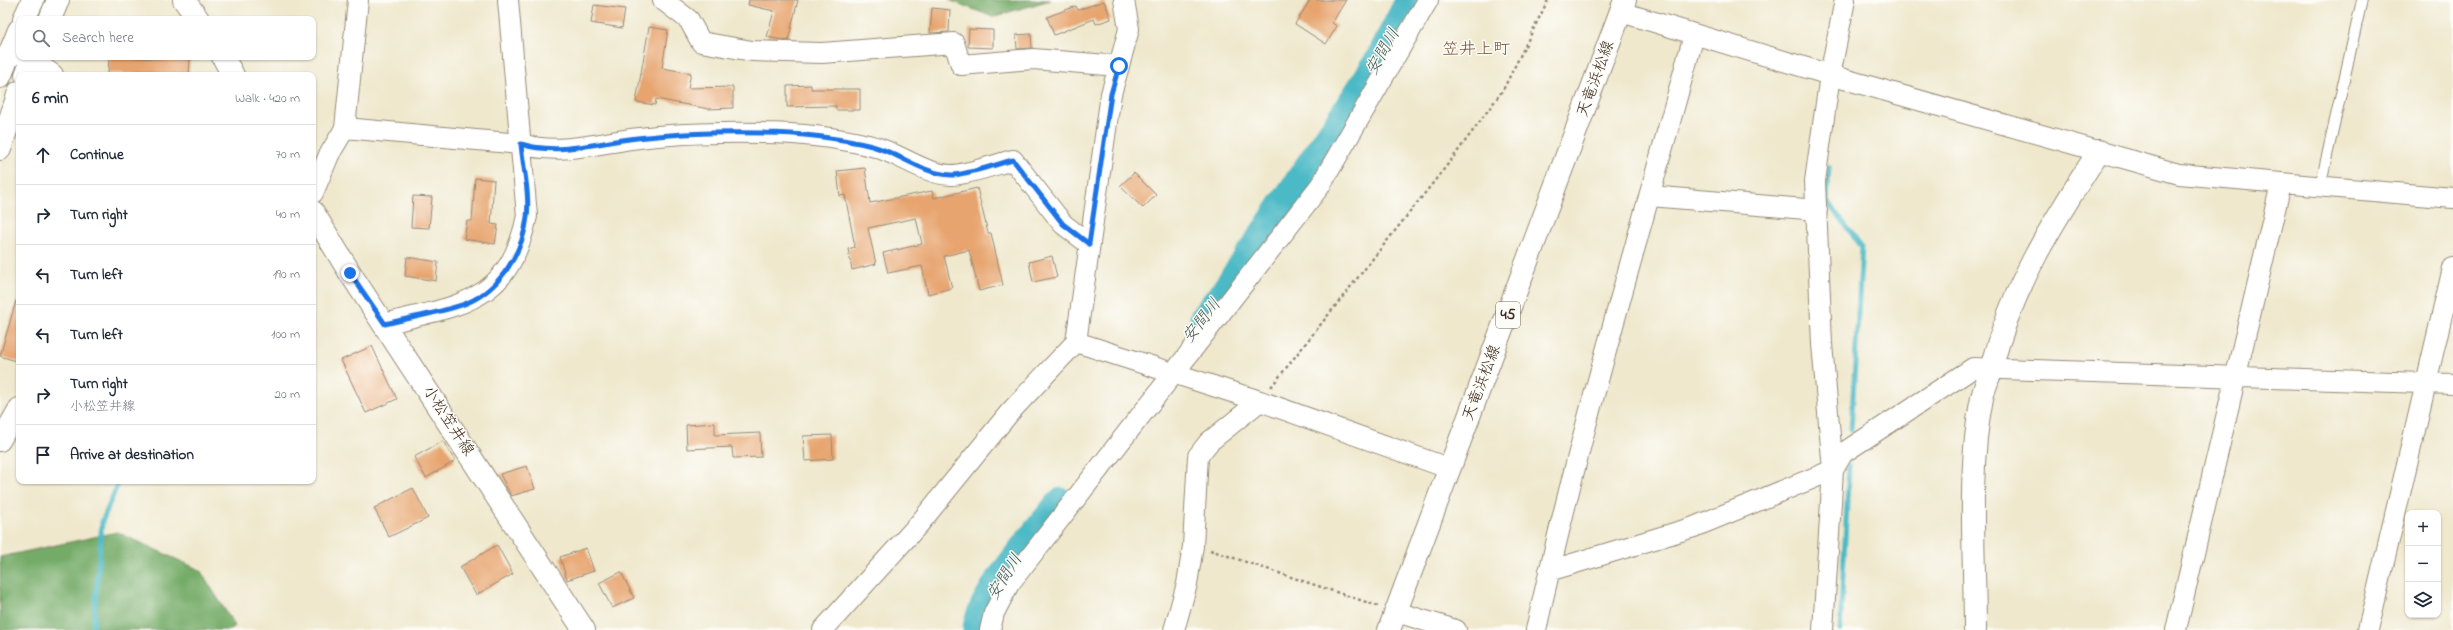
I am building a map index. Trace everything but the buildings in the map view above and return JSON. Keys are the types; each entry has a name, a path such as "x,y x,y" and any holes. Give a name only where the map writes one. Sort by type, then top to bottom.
{"main road":[{"path":"25,16 33,0"},
{"path":"51,16 58,0"},
{"path":"184,0 196,16"},
{"name":"天竜浜松線","path":"1392,621 1448,468 1497,346 1623,6"},
{"path":"0,77 16,58"},
{"path":"32,60 48,72"},
{"path":"225,60 231,72"},
{"path":"0,149 16,101"},
{"path":"1975,630 1976,447 1982,397 1991,369 1995,348 2027,269 2046,234 2099,151"},
{"name":"小松笠井線","path":"316,217 584,630"}],"street":[{"path":"316,186 329,155 345,128 358,0"},
{"path":"385,324 468,302 491,288 509,266 522,241 527,216 508,0"},
{"path":"663,0 689,20 701,42 752,51 822,53 954,43 961,65 1033,60 1119,66"},
{"path":"823,630 919,524 1010,412 1076,342 1111,94 1129,29 1124,0"},
{"path":"990,630 994,613 1009,584 1167,371 1320,186 1428,0"},
{"path":"1823,630 1833,470 1822,344 1815,181 1830,75 1845,0"},
{"path":"1623,6 1694,35 2179,174 2320,188 2453,198"},
{"path":"1536,630 1549,571 1694,35"},
{"path":"345,128 521,144 535,148 590,147 630,139 669,134 763,132 872,146 941,174 953,175 1013,160 1063,224 1089,244"},
{"path":"2176,630 2281,184"},
{"path":"1650,196 1817,210"},
{"path":"2368,630 2453,268"},
{"path":"1076,342 1260,401 1448,468"},
{"path":"1549,571 1694,527 1833,470 1843,453 1973,368 2235,378 2453,384"},
{"path":"1174,630 1187,584 1193,544 1198,456 1209,442 1260,401"},
{"path":"0,441 16,413"},
{"path":"1392,621 1456,630"}],"lane":[{"path":"2320,188 2362,0"}],"path":[{"path":"1260,401 1452,159 1503,90 1548,0"},
{"path":"1193,544 1392,621"}],"green space":[{"path":"949,0 1050,0 993,17"},
{"path":"117,532 200,570 235,626 230,630 0,630 0,557"}],"waterway":[{"name":"安間川","path":"1205,318 1227,290 1360,92 1380,60 1411,0"},
{"path":"1829,167 1827,201 1862,247 1851,431"},
{"path":"1840,630 1849,466"},
{"path":"93,630 102,522 118,484"},
{"name":"安間川","path":"978,630 981,617 988,601 999,583 1026,546 1061,503"}],"district":[{"name":"笠井上町","path":"1476,49"}],"route":[{"path":"350,273 385,324 445,310 468,302 491,288 509,266 522,241 527,216 521,144 535,148 590,147 630,139 669,134 763,132 814,137 872,146 891,152 935,173 953,175 1013,160 1063,224 1089,244 1111,94 1119,66"}]}
